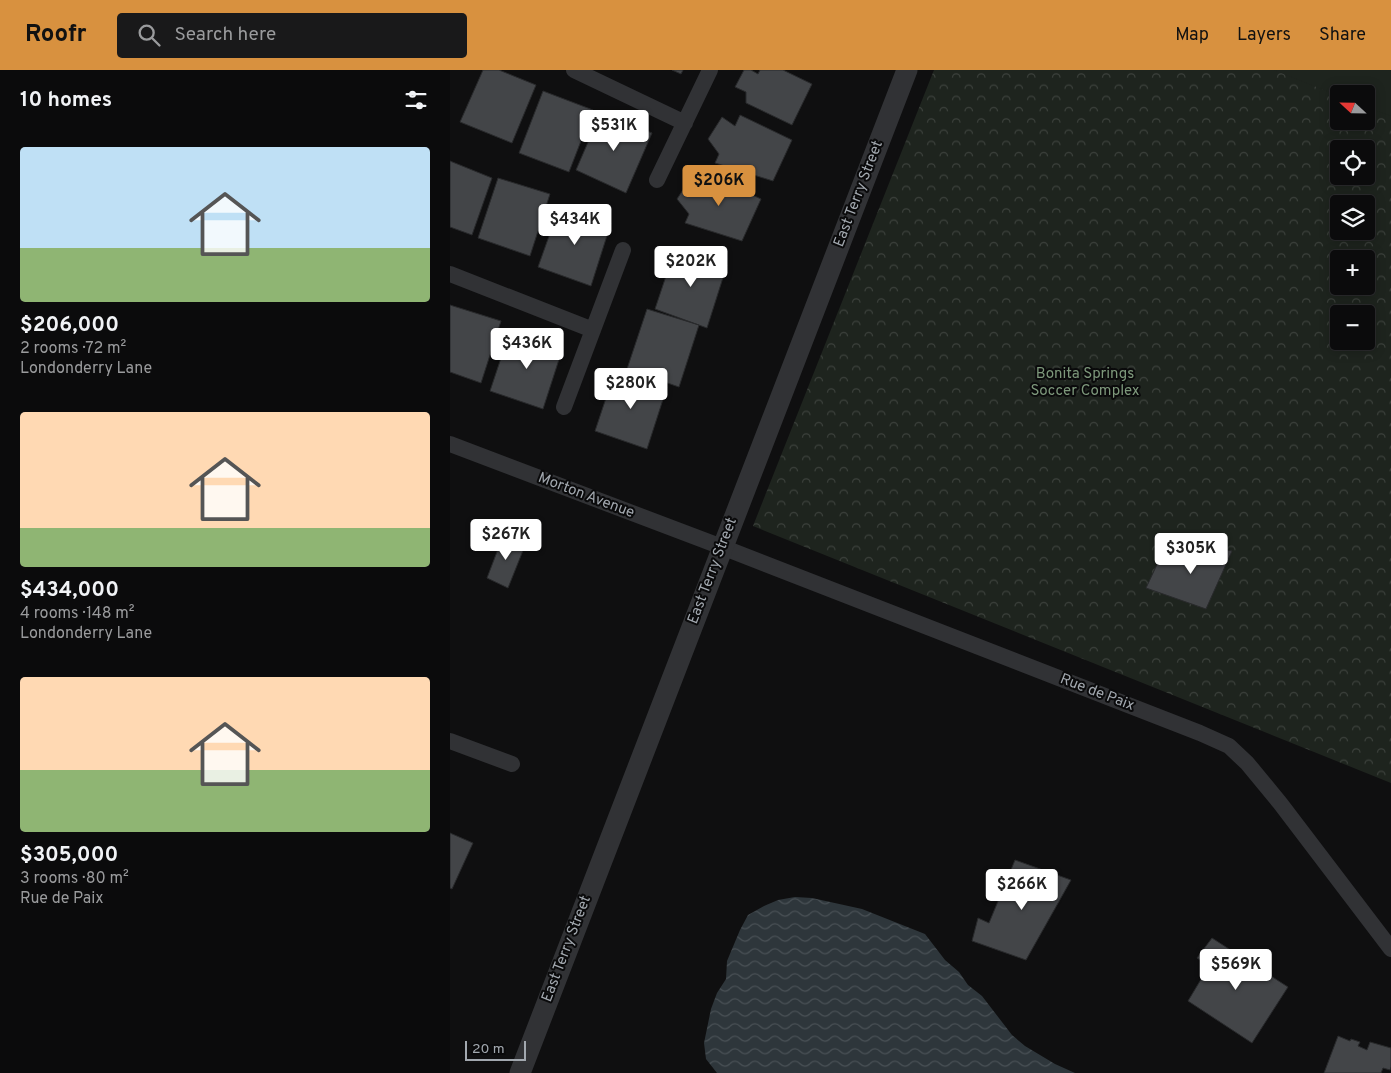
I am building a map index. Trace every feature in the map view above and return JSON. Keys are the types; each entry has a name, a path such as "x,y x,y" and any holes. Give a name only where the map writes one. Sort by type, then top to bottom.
{"street":[{"path":"574,70 684,123"},
{"path":"657,180 710,70"},
{"name":"East Terry Street","path":"520,1073 907,70"},
{"path":"564,407 623,250"},
{"path":"450,274 593,330"},
{"name":"Morton Avenue","path":"450,444 722,547"},
{"name":"Rue de Paix","path":"722,547 1200,732 1229,746 1247,763 1280,803 1391,950"},
{"path":"450,741 512,764"}],"green space":[{"name":"Bonita Springs Soccer Complex","path":"934,70 1391,70 1391,783 753,526"},
{"path":"1274,70 1391,70 1391,116 1375,110 1375,85 1330,85 1330,92"}],"water":[{"path":"795,897 812,898 862,909 925,934 945,960 959,972 968,985 982,996 1012,1035 1025,1046 1055,1064 1075,1073 717,1073 706,1059 704,1043 711,1009 717,993 726,979 727,961 740,930 748,915 778,900"}],"building":[{"path":"483,70 499,70 536,85 512,143 460,122"},
{"path":"672,70 683,70 681,74"},
{"path":"744,70 751,70 758,74 760,70 783,70 812,84 792,125 746,103 746,92 735,87"},
{"path":"543,91 593,110 569,172 519,153"},
{"path":"601,112 652,133 626,193 576,170"},
{"path":"740,115 792,140 773,181 715,163 719,154 708,139 722,117 735,126"},
{"path":"450,161 492,178 472,235 450,227"},
{"path":"709,175 761,199 742,241 685,223 689,214 677,199 692,176 704,186"},
{"path":"498,178 550,194 530,256 478,238"},
{"path":"559,208 611,223 591,286 538,267"},
{"path":"675,249 727,265 707,328 655,309"},
{"path":"450,305 501,321 481,383 450,372"},
{"path":"647,309 699,325 679,387 627,369"},
{"path":"510,331 563,347 543,409 490,391"},
{"path":"615,371 667,387 647,449 595,431"},
{"path":"503,536 526,543 508,588 487,578"},
{"path":"1191,542 1232,551 1206,609 1146,588 1161,556 1184,561"},
{"path":"450,833 473,843 452,889 450,888"},
{"path":"1015,860 1071,880 1026,960 972,941 978,918 989,923"},
{"path":"1212,938 1288,987 1252,1043 1188,1001 1209,966 1197,958"},
{"path":"1338,1036 1350,1041 1351,1039 1360,1042 1358,1046 1367,1050 1370,1042 1391,1048 1390,1070 1383,1068 1381,1073 1324,1073"}]}
